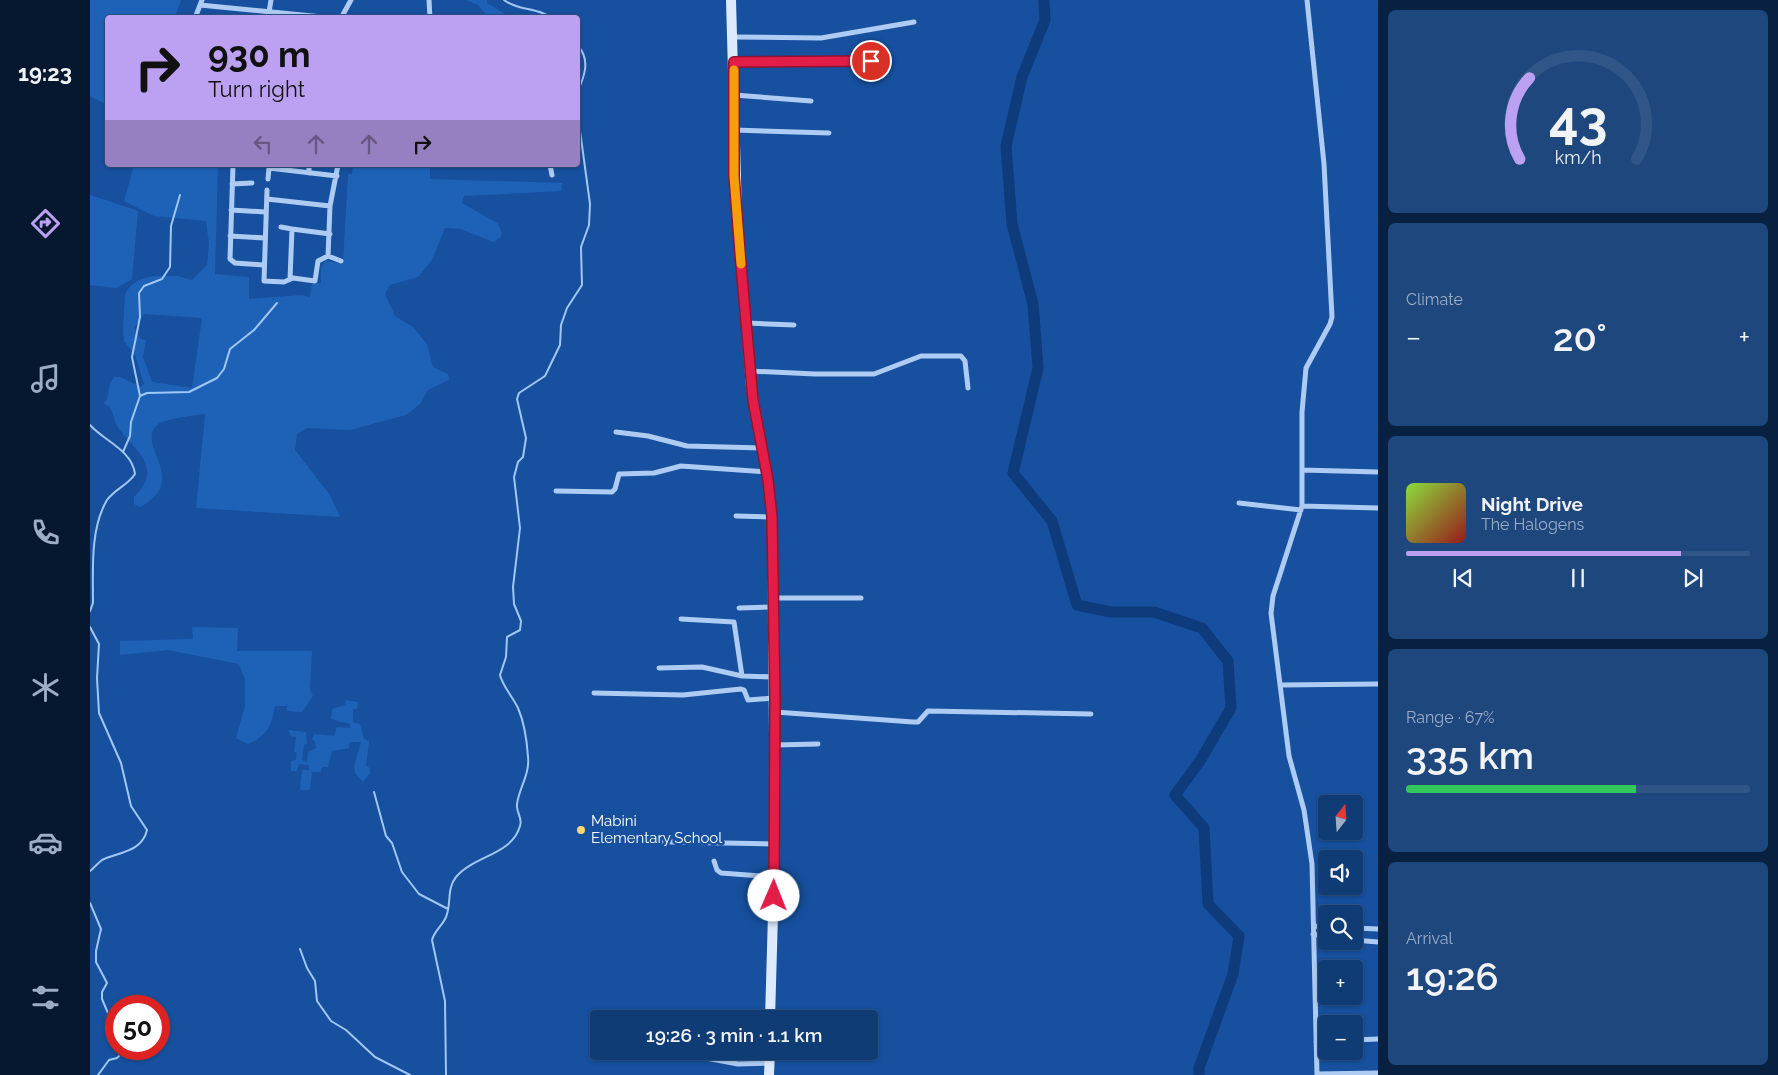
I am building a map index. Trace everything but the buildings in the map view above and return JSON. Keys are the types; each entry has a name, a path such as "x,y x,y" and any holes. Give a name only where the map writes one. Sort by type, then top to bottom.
{"main road":[{"path":"731,0 734,62 733,130 735,187 754,409 767,472 772,517 775,844 770,1010"},
{"path":"769,1075 770,1062"}],"street":[{"path":"269,12 271,0"},
{"path":"344,15 351,0"},
{"path":"429,0 430,15"},
{"path":"1307,0 1324,164 1332,316 1330,324 1306,368 1302,412 1301,508 1273,596 1271,613 1289,756 1304,810 1312,864 1317,1074 1378,1073"},
{"path":"196,15 201,3 240,10 301,15"},
{"path":"239,15 240,10"},
{"path":"733,37 821,38 914,22"},
{"path":"734,62 871,61"},
{"path":"734,95 811,101"},
{"path":"733,130 829,133"},
{"path":"233,167 230,236 231,261 264,265"},
{"path":"268,179 269,167"},
{"path":"274,167 297,172 337,176"},
{"path":"297,167 297,172"},
{"path":"309,167 309,173"},
{"path":"328,256 330,206 338,167"},
{"path":"550,167 552,174"},
{"path":"232,184 252,183"},
{"path":"267,190 263,278 265,282 284,282 290,279 316,281 318,261 328,256 341,261"},
{"path":"267,199 330,206"},
{"path":"231,210 265,212"},
{"path":"281,227 330,234"},
{"path":"290,279 292,229"},
{"path":"230,236 265,238"},
{"path":"747,323 794,325"},
{"path":"750,371 874,374 921,356 961,356 965,361 968,388"},
{"path":"616,432 648,436 687,446 762,448"},
{"path":"556,491 612,492 616,489 619,474 654,473 681,466 767,472"},
{"path":"1302,470 1378,472"},
{"path":"1239,504 1301,508 1378,508"},
{"path":"736,516 772,517"},
{"path":"739,608 773,603 861,598"},
{"path":"681,619 734,622 742,676"},
{"path":"659,668 702,667 742,676 774,677"},
{"path":"1280,684 1378,684"},
{"path":"594,693 683,695 740,689 744,690 748,700 775,698"},
{"path":"775,712 913,722 918,722 928,711 1092,714"},
{"path":"775,745 818,744"},
{"path":"619,841 775,844"},
{"path":"714,861 717,870 721,873 774,877"},
{"path":"1314,926 1318,926"},
{"path":"1363,928 1378,929"},
{"path":"1313,934 1318,935"},
{"path":"1363,941 1378,942"},
{"path":"1363,1040 1378,1039"},
{"path":"719,1060 745,1064 770,1062"}],"shaded area":[{"path":"90,0 181,0 176,15 105,15 105,104 90,96"},
{"path":"466,0 487,0 487,3 507,15 486,15 478,5"},
{"path":"133,167 218,167 215,274 249,277 249,299 302,295 310,297 312,284 321,283 322,265 326,261 343,264 348,174 352,174 353,167 430,167 430,179 562,183 561,191 464,196 462,203 497,223 502,232 501,237 493,242 461,229 445,228 432,260 418,277 390,285 385,294 395,316 413,327 427,344 433,367 448,374 449,380 428,390 420,404 406,415 350,430 307,428 297,434 295,450 330,495 340,517 196,508 205,414 172,419 157,425 152,433 152,443 162,475 161,486 154,497 140,507 134,504 134,497 143,487 147,477 147,469 144,460 117,426 110,407 103,403 107,400 110,383 114,377 120,377 141,387 144,384 135,355 124,341 125,294 131,285 141,279 153,276 178,276 192,280 207,265 209,244 206,221 154,216 124,201","holes":["144,314 202,318 192,388 152,382 143,357 146,340 141,339 134,328"]},
{"path":"90,195 138,211 132,279 117,288 90,285"},
{"path":"192,627 238,628 237,651 312,651 310,690 313,696 302,712 287,711 287,706 275,706 268,729 260,737 248,744 236,738 245,706 245,680 239,664 168,650 120,655 120,641 193,639"},
{"path":"346,700 358,702 357,709 353,709 353,722 360,724 364,739 369,741 366,766 370,768 370,773 363,782 355,773 354,766 361,742 350,742 349,748 332,751 328,767 322,767 321,772 312,772 310,790 300,790 302,770 309,770 309,765 299,764 297,771 291,771 291,761 296,760 297,753 294,752 296,737 291,736 288,730 306,732 307,744 304,745 302,760 307,762 308,752 316,748 315,742 312,740 314,734 334,736 337,727 350,728 350,724 331,719 332,709 345,705"}],"waterway":[{"path":"504,0 515,6 546,15"},
{"path":"1044,0 1045,20 1022,77 1006,146 1012,224 1033,304 1038,368 1013,473 1052,521 1077,605 1111,612 1154,612 1202,628 1228,661 1231,708 1200,761 1175,795 1204,828 1208,904 1239,936 1233,974 1199,1068 1199,1075"},
{"path":"580,48 585,63 580,85"},
{"path":"446,1075 445,1001 432,940 446,918 450,890 456,877 472,864 509,843 516,836 521,823 517,804 528,763 526,738 518,708 503,684 500,675 506,657 507,637 520,630 521,621 514,604 513,587 520,528 514,477 518,462 523,457 526,438 517,399 519,393 545,376 560,345 561,325 567,308 582,285 581,247 589,225 590,204 580,131"},
{"path":"123,452 130,436 131,422 140,396 132,357 140,317 139,293 144,286 162,279 170,267 171,226 180,195"},
{"path":"140,396 147,393 189,392 217,378 224,369 230,349 254,330 277,303"},
{"path":"90,425 129,458 135,474 110,496 102,511 95,536 93,603 90,611"},
{"path":"90,627 99,644 97,678 99,713 121,763 131,806 147,830 140,843 135,847 102,860 90,871"},
{"path":"374,792 386,836 392,843 402,872 419,894 448,909"},
{"path":"90,903 101,929 96,951 96,962 107,983 102,992 105,1006"},
{"path":"300,949 307,968 315,981 317,1001 331,1021 346,1030 375,1057 410,1075"},
{"path":"98,1075 109,1060"}],"slow traffic":[{"path":"734,70 734,176 741,264"}],"place":[{"name":"Mabini Elementary School","path":"581,830"}],"route":[{"path":"774,896 775,698 772,517 768,480 753,400 740,254 734,176 734,62 871,61"}]}
